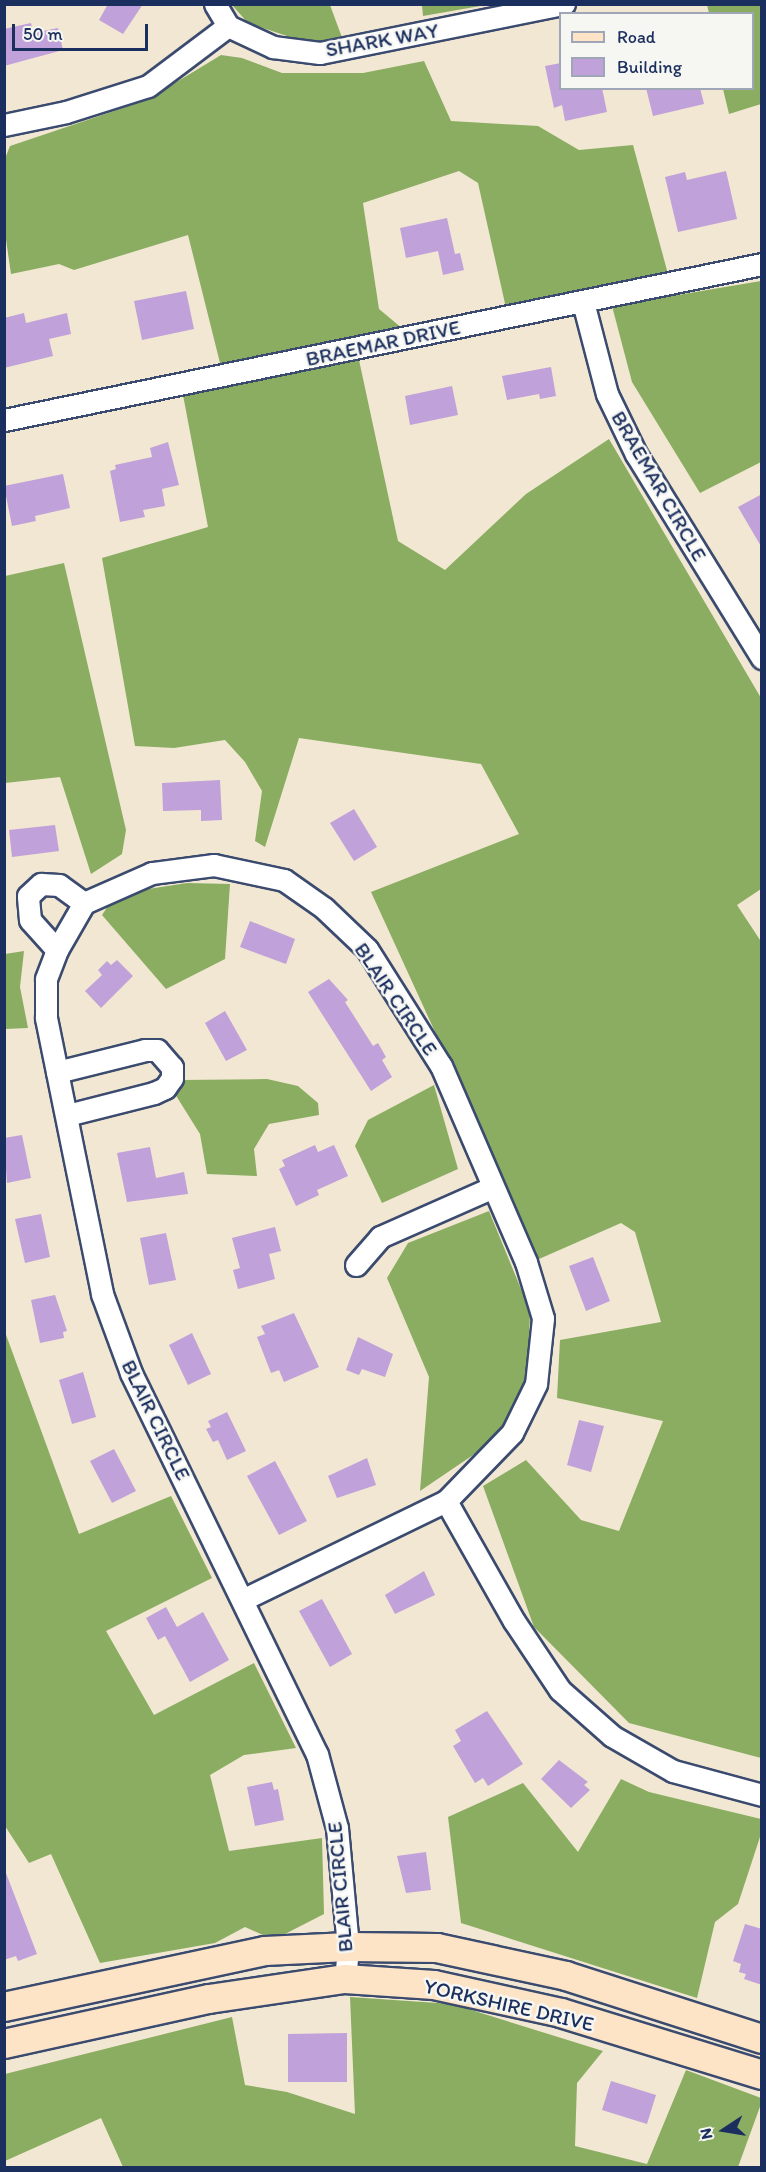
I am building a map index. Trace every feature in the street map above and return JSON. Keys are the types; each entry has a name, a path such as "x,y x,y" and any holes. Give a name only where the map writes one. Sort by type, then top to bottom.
{"street":[{"path":"4,125 66,112 148,86 228,26 215,4"},
{"name":"SHARK WAY","path":"228,26 273,47 320,52 564,4"},
{"name":"BRAEMAR DRIVE","path":"4,420 762,264"},
{"name":"BRAEMAR CIRCLE","path":"583,302 608,394 636,454 754,630 762,658"},
{"name":"BLAIR CIRCLE","path":"244,1599 446,1501 512,1432 536,1384 543,1318 526,1262 491,1188 441,1066 367,948 308,896 284,880 214,865 152,873 84,903 57,950 46,979 46,1018 102,1294 131,1373 244,1599 317,1754 337,1828 348,1947 345,1979"},
{"path":"57,950 30,920 28,896 41,884 59,885 84,903"},
{"path":"57,1072 145,1050 157,1050 172,1066 172,1078 165,1088 154,1093 67,1115"},
{"path":"356,1265 380,1238 491,1188"},
{"path":"446,1501 514,1621 560,1690 612,1736 673,1771 762,1795"},
{"name":"YORKSHIRE DRIVE","path":"4,2007 265,1951 348,1947 437,1948 566,1976 762,2039"},
{"name":"YORKSHIRE DRIVE","path":"4,2044 209,1999 345,1979 434,1985 561,2013 762,2075"}],"green space":[{"path":"422,4 486,5 423,16"},
{"path":"232,5 330,5 344,43 296,39 248,23"},
{"path":"707,5 761,5 761,104 729,114 723,90 754,90 754,12 709,12"},
{"path":"221,55 242,58 282,73 363,73 424,61 451,121 538,126 579,150 633,145 668,274 506,308 478,183 459,171 363,203 379,309 403,329 221,367 188,235 74,270 59,264 11,274 5,233 4,161 10,146 147,100"},
{"path":"761,281 761,462 700,493 632,382 612,306"},
{"path":"359,360 398,541 445,570 526,494 609,439 761,698 761,889 737,905 762,943 761,1758 629,1723 534,1627 483,1486 526,1460 581,1520 619,1531 663,1421 557,1398 560,1340 661,1322 635,1232 621,1223 539,1259 371,892 519,834 481,764 299,738 265,847 255,841 262,791 245,762 225,740 174,748 135,746 102,558 208,527 183,395"},
{"path":"64,563 126,830 122,854 91,874 60,777 5,783 5,576"},
{"path":"187,883 230,884 225,959 166,989 102,915 116,894"},
{"path":"24,951 20,987 28,1028 5,1029 5,954"},
{"path":"267,1079 298,1086 318,1103 319,1115 269,1124 254,1149 257,1176 207,1174 200,1134 175,1094 182,1080"},
{"path":"434,1085 458,1169 382,1203 355,1146 368,1120"},
{"path":"489,1211 530,1311 528,1373 507,1432 420,1491 429,1377 387,1278 408,1243"},
{"path":"5,1332 79,1534 171,1496 212,1578 106,1631 154,1715 254,1663 296,1748 244,1755 210,1775 229,1851 322,1838 324,1914 285,1934 263,1935 245,1927 215,1943 100,1963 51,1854 29,1863 5,1826"},
{"path":"621,1779 649,1792 761,1819 761,1834 738,1904 715,1922 697,1998 461,1923 448,1817 523,1783 578,1852"},
{"path":"350,1997 452,2004 603,2051 577,2083 575,2146 647,2164 686,2070 761,2098 761,2104 738,2167 123,2167 101,2118 5,2161 5,2074 232,2017 245,2085 287,2092 355,2114"}],"building":[{"path":"108,4 143,4 123,34 99,20"},
{"path":"31,23 33,33 58,28 63,50 4,66 4,29"},
{"path":"559,63 559,90 602,90 607,112 565,121 562,105 554,108 545,66"},
{"path":"646,90 700,90 704,104 653,116"},
{"path":"726,171 737,219 678,232 665,177 685,172 687,180"},
{"path":"447,218 455,254 460,253 464,270 443,275 438,251 406,258 400,228"},
{"path":"186,291 194,329 142,340 134,301"},
{"path":"24,313 26,323 67,313 71,334 49,339 53,356 4,368 4,318"},
{"path":"551,367 556,396 540,399 539,394 507,400 502,376"},
{"path":"452,386 458,415 410,425 405,396"},
{"path":"168,442 179,485 162,489 165,506 143,510 145,517 120,522 110,471 116,469 115,465 152,457 150,448"},
{"path":"63,474 70,508 35,516 36,521 12,526 4,486"},
{"path":"762,494 762,548 738,507"},
{"path":"220,780 222,820 201,821 201,810 163,811 162,783"},
{"path":"354,809 377,847 354,861 330,823"},
{"path":"55,825 59,851 12,857 9,830"},
{"path":"250,921 295,939 286,964 240,947"},
{"path":"117,960 133,976 101,1008 85,991 102,975 98,970 107,961 111,965"},
{"path":"329,979 348,1000 345,1002 373,1046 378,1043 386,1057 382,1060 392,1077 371,1091 308,992"},
{"path":"225,1011 247,1050 226,1061 205,1023"},
{"path":"22,1135 31,1178 7,1183 4,1138"},
{"path":"315,1145 318,1152 334,1145 348,1176 317,1190 319,1195 296,1206 279,1169 285,1166 282,1160"},
{"path":"150,1147 156,1178 184,1172 188,1194 127,1202 117,1153"},
{"path":"41,1214 50,1257 25,1263 15,1219"},
{"path":"275,1227 281,1251 269,1254 275,1279 238,1289 233,1270 240,1268 232,1238"},
{"path":"166,1233 176,1280 149,1285 140,1238"},
{"path":"593,1257 610,1301 586,1311 569,1266"},
{"path":"55,1295 67,1331 63,1332 64,1338 40,1343 31,1300"},
{"path":"294,1313 319,1367 284,1382 279,1370 271,1373 257,1337 265,1334 261,1326"},
{"path":"192,1333 211,1374 188,1385 169,1345"},
{"path":"358,1337 393,1354 385,1377 362,1369 359,1375 346,1370"},
{"path":"83,1372 96,1417 72,1424 59,1380"},
{"path":"227,1412 246,1451 227,1460 218,1440 213,1442 206,1429 211,1427 208,1421"},
{"path":"579,1420 604,1426 591,1472 567,1465"},
{"path":"114,1449 136,1491 112,1503 90,1461"},
{"path":"367,1458 376,1485 337,1498 328,1476"},
{"path":"275,1461 307,1521 279,1535 247,1476"},
{"path":"424,1571 435,1595 395,1614 385,1595"},
{"path":"322,1599 352,1654 330,1667 299,1611"},
{"path":"166,1607 177,1627 203,1612 229,1660 190,1682 165,1636 158,1640 146,1618"},
{"path":"487,1711 523,1764 488,1786 483,1778 475,1783 453,1746 461,1741 455,1730"},
{"path":"559,1760 588,1782 584,1785 590,1790 571,1808 541,1779"},
{"path":"272,1782 274,1790 278,1789 284,1820 255,1826 247,1787"},
{"path":"426,1852 431,1890 406,1893 397,1856"},
{"path":"6,1873 37,1954 18,1961 16,1956 4,1960"},
{"path":"745,1924 762,1929 762,1985 744,1979 746,1974 739,1972 741,1964 733,1961"},
{"path":"347,2033 347,2082 288,2082 288,2034"},
{"path":"611,2081 656,2095 647,2124 602,2110"}]}
